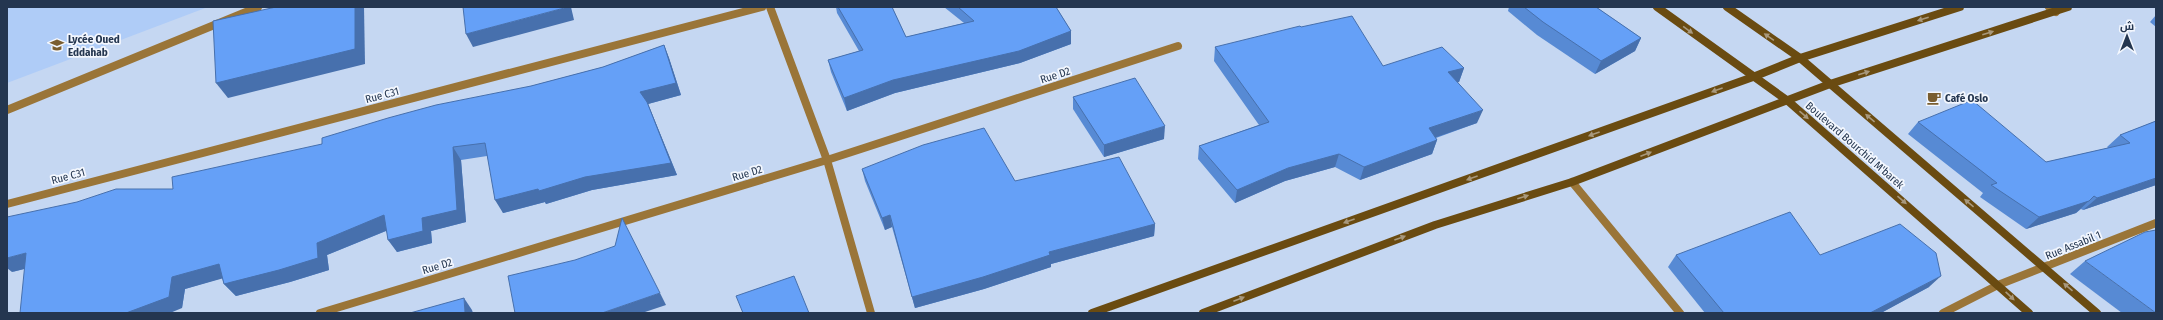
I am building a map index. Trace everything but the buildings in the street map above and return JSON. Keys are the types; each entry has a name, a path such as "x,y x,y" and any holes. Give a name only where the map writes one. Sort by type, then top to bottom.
{"main road":[{"name":"Boulevard Bourchid M'barek","path":"1656,7 1753,77 1788,100 2029,313"},
{"path":"1727,7 1800,58 2097,313"},
{"path":"1092,313 1753,77 1800,58 1960,7"},
{"path":"1202,313 1428,228 1572,182 1830,84 2068,7"}],"street":[{"path":"7,110 258,7"},
{"name":"Rue C31","path":"7,204 762,7"},
{"path":"770,7 827,160 871,313"},
{"path":"2049,7 2056,12"},
{"name":"Rue D2","path":"320,313 827,160 1178,46"},
{"path":"1572,182 1680,313"},
{"name":"Rue Assabil 1","path":"1943,313 1998,285 2046,268 2156,223"}],"shaded area":[{"name":"Lycée Oued Eddahab","path":"7,7 208,7 7,83"}],"place":[{"name":"Lycée Oued Eddahab","path":"57,45"},
{"name":"Café Oslo","path":"1934,98"}]}
